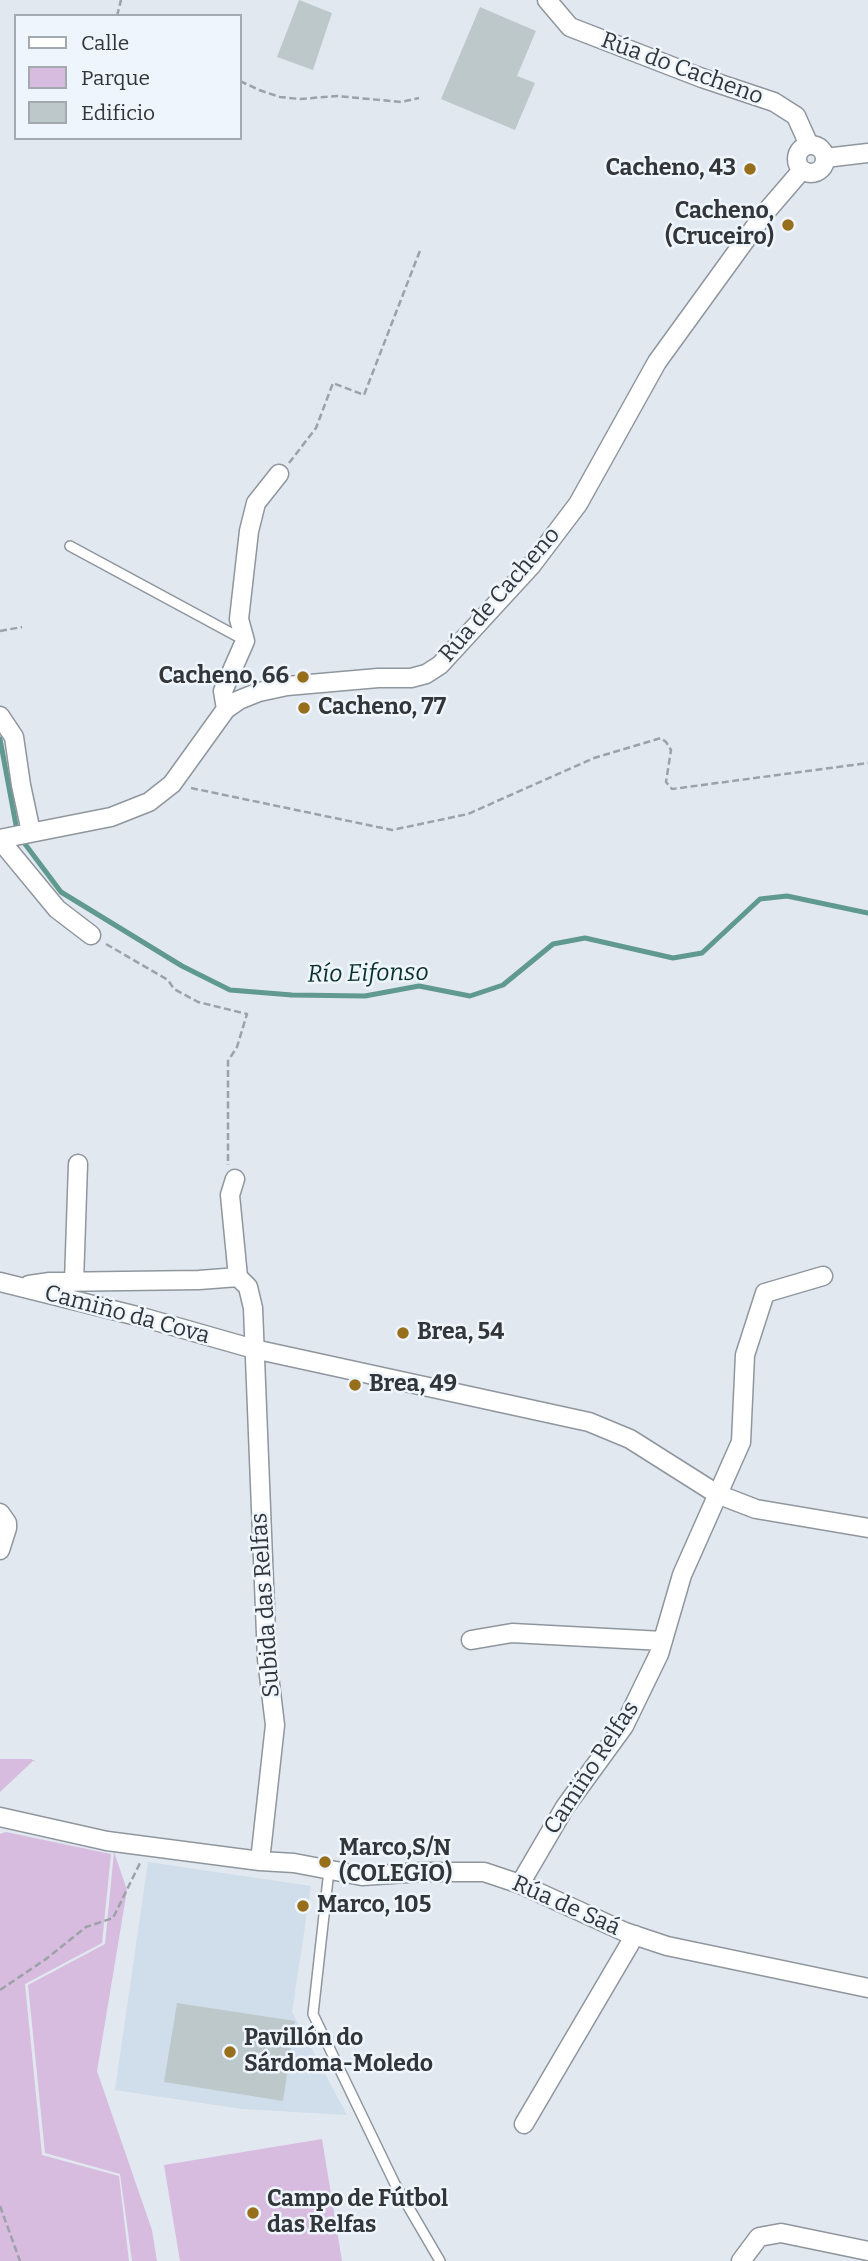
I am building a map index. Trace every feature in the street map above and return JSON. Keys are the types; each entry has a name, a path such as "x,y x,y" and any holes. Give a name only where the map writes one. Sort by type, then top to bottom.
{"street":[{"name":"Rúa do Cacheno","path":"547,0 570,27 689,73 774,102 796,116 809,145"},
{"path":"809,145 817,146 823,151 825,158 823,166 810,173 802,170 798,163 802,148 809,145"},
{"path":"825,158 868,153"},
{"name":"Rúa de Cacheno","path":"0,839 111,817 149,802 172,783 226,709 259,692 287,686 341,681 411,678 426,674 440,665 531,566 578,504 657,362 765,213 802,170"},
{"path":"226,709 223,691 245,641 239,619 249,531 256,503 279,474"},
{"path":"0,716 14,737 28,833"},
{"path":"0,839 57,909 91,936"},
{"path":"74,1282 78,1164"},
{"path":"18,1287 50,1282 238,1277 230,1195 236,1180"},
{"name":"Camiño Relfas","path":"520,1884 565,1807 624,1726 659,1654 682,1575 741,1442 745,1355 765,1293 823,1276"},
{"name":"Subida das Relfas","path":"238,1277 248,1287 253,1308 267,1659 275,1725 260,1861"},
{"name":"Camiño da Cova","path":"0,1282 145,1318 254,1349 589,1422 630,1439 717,1494 756,1509 868,1528"},
{"path":"0,1513 7,1523 7,1528 0,1549"},
{"path":"471,1640 512,1633 663,1641"},
{"name":"Rúa de Saá","path":"0,1817 107,1841 294,1863 362,1876 484,1871 667,1946 868,1988"},
{"path":"524,2124 635,1935"},
{"path":"741,2261 759,2237 781,2234 868,2251"}],"lane":[{"path":"70,546 245,641"},
{"path":"329,1870 313,2014 395,2184 440,2261"}],"path":[{"path":"242,82 280,97 300,99 337,96 401,102 419,98"},
{"path":"279,474 316,428 333,383 364,395 421,248"},
{"path":"0,631 22,627"},
{"path":"172,783 392,830 468,814 594,758 661,738 671,750 666,782 672,789 868,763"},
{"path":"91,936 168,980 174,989 198,1002 247,1014 228,1061 229,1173 236,1180"},
{"path":"0,1990 46,1959 86,1927 113,1918 140,1866 144,1846"},
{"path":"0,2206 20,2261"}],"shaded area":[{"path":"148,1862 311,1886 292,2012 347,2115 242,2109 115,2090"}],"green space":[{"path":"0,1759 31,1759 37,1762 33,1761 0,1792"},
{"path":"6,1832 111,1854 102,1943 25,1984 42,2155 119,2176 129,2261 0,2261 0,1834"},
{"path":"114,1852 127,1890 97,2071 152,2230 157,2261 132,2261 120,2174 45,2153 28,1985 105,1944"},
{"name":"Campo de Fútbol das Relfas","path":"322,2139 342,2261 180,2261 164,2165"}],"building":[{"path":"299,0 332,13 313,70 277,57"},
{"path":"480,7 536,31 517,76 535,83 515,130 441,99"},
{"name":"Pavillón do Sárdoma-Moledo","path":"177,2003 295,2021 283,2101 164,2082"}],"waterway":[{"name":"Río Eifonso","path":"0,739 16,825 25,844 61,892 182,966 230,990 292,995 365,996 419,986 470,996 503,985 553,944 585,938 673,958 702,953 760,899 787,896 868,913"}],"place":[{"name":"Cacheno, 43","path":"750,169"},
{"name":"Cacheno, (Cruceiro)","path":"788,225"},
{"name":"Cacheno, 66","path":"303,677"},
{"name":"Cacheno, 77","path":"304,708"},
{"name":"Brea, 54","path":"403,1333"},
{"name":"Brea, 49","path":"355,1385"},
{"name":"Marco,S/N (COLEGIO)","path":"325,1862"},
{"name":"Marco, 105","path":"303,1906"},
{"name":"Pavillón do Sárdoma-Moledo","path":"230,2052"},
{"name":"Campo de Fútbol das Relfas","path":"253,2213"}]}
